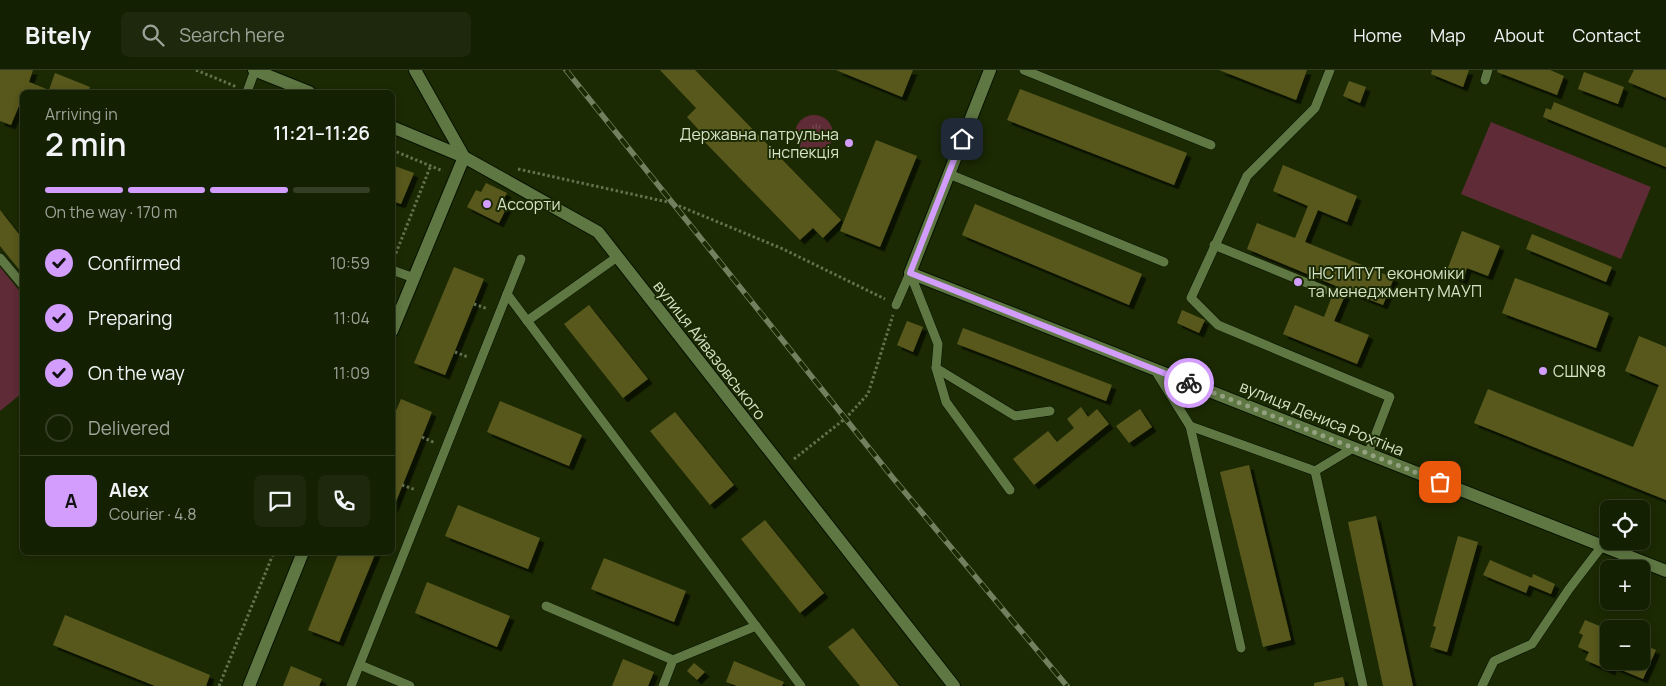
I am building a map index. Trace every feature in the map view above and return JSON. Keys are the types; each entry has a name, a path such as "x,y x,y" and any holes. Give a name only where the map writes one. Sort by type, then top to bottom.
{"street":[{"path":"255,70 304,90"},
{"path":"395,324 464,157 415,70"},
{"path":"910,273 990,70"},
{"name":"вулиця Айвазовського","path":"395,128 464,157 598,232 954,686"},
{"name":"вулиця Дениса Рохтіна","path":"910,273 1600,545"},
{"name":"вулиця Дениса Рохтіна","path":"1612,550 1666,572"},
{"path":"249,686 302,555"}],"lane":[{"path":"248,90 255,70"},
{"path":"1024,70 1211,145"},
{"path":"1330,70 1315,108 1247,176 1191,298 1218,325 1390,397 1368,454"},
{"path":"1485,80 1488,70"},
{"path":"949,174 1164,262"},
{"path":"1214,245 1324,290"},
{"path":"527,321 617,256"},
{"path":"0,258 20,282"},
{"path":"351,686 521,259"},
{"path":"395,271 414,278"},
{"path":"896,305 910,273"},
{"path":"910,273 938,344 936,368 946,402 1010,490"},
{"path":"507,294 801,686"},
{"path":"936,368 1015,416 1050,411"},
{"path":"1156,370 1190,426 1241,648"},
{"path":"1190,426 1315,471"},
{"path":"1315,471 1353,448"},
{"path":"1315,471 1363,686"},
{"path":"1482,686 1494,661 1532,644 1568,589 1600,549"},
{"path":"546,606 673,660 756,626"},
{"path":"664,686 673,660"},
{"path":"360,665 410,686"}],"path":[{"path":"196,70 242,90"},
{"path":"395,152 456,176"},
{"path":"395,253 431,166"},
{"path":"511,167 672,202 783,249 896,305 868,394 846,418 782,469"},
{"path":"219,686 273,555"}],"green space":[{"path":"814,115 827,121 833,134 827,147 814,153 801,147 795,134 801,121"},
{"path":"1491,122 1651,187 1621,259 1461,194"},
{"path":"0,267 20,292 20,395 0,411"}],"building":[{"path":"0,70 33,70 29,82 49,90 20,90 20,103 11,125 0,121"},
{"path":"660,70 695,70 841,220 823,238 813,228 800,240 695,132 698,129 687,117 696,108"},
{"path":"836,70 913,70 902,97"},
{"path":"1219,70 1307,70 1296,100"},
{"path":"1432,70 1469,70 1463,87 1431,74"},
{"path":"1498,70 1550,70 1564,76 1557,95 1497,72"},
{"path":"1634,70 1666,70 1666,98 1628,82"},
{"path":"1584,72 1624,87 1618,104 1578,89"},
{"path":"55,73 90,87 89,90 49,90"},
{"path":"1349,81 1366,87 1360,103 1343,96"},
{"path":"1020,89 1187,153 1174,185 1007,120"},
{"path":"1554,102 1666,148 1666,167 1543,117 1546,108 1551,110"},
{"path":"876,140 917,156 880,247 840,231"},
{"path":"1283,165 1357,196 1347,222 1318,210 1305,242 1394,278 1383,305 1347,291 1334,321 1369,335 1357,364 1283,334 1295,305 1324,317 1336,286 1247,249 1257,223 1295,238 1308,206 1273,191"},
{"path":"395,166 414,173 401,204 395,202"},
{"name":"Ассорти","path":"486,183 507,193 502,202 508,205 499,223 467,207 476,190 481,192"},
{"path":"975,204 1142,274 1129,305 962,235"},
{"path":"0,210 20,235 20,271 0,246"},
{"path":"1462,231 1500,246 1488,276 1467,268 1463,280 1446,273"},
{"path":"1532,234 1612,267 1606,282 1526,249"},
{"path":"454,267 484,279 445,375 414,363"},
{"path":"1515,278 1609,313 1596,348 1502,313"},
{"path":"589,305 648,379 623,398 564,324"},
{"path":"1182,310 1205,320 1199,333 1177,323"},
{"path":"907,321 923,327 913,352 897,345"},
{"path":"963,328 1112,385 1106,401 957,344"},
{"path":"1639,336 1666,347 1666,500 1474,423 1488,389 1633,447 1659,385 1625,371"},
{"path":"401,399 432,412 395,504 395,413"},
{"path":"500,401 582,435 569,466 487,432"},
{"path":"1081,407 1088,417 1097,409 1109,424 1034,485 1013,459 1048,431 1057,442 1074,428 1067,419"},
{"path":"1140,409 1152,427 1129,443 1116,426"},
{"path":"675,412 734,485 710,505 650,431"},
{"path":"1249,465 1291,640 1263,647 1220,472"},
{"path":"458,505 540,538 528,569 445,536"},
{"path":"1376,516 1413,686 1383,686 1348,522"},
{"path":"765,520 824,593 800,613 741,539"},
{"path":"1458,536 1478,542 1447,652 1430,647 1436,627 1433,626"},
{"path":"338,555 375,555 339,642 308,630"},
{"path":"604,558 686,591 674,622 591,589"},
{"path":"1490,560 1532,578 1533,574 1555,584 1551,594 1529,585 1526,593 1483,575"},
{"path":"427,582 510,616 497,647 415,613"},
{"path":"65,615 210,675 206,686 155,686 53,645"},
{"path":"1585,620 1600,626 1600,666 1585,660 1589,652 1578,647 1583,635 1579,633"},
{"path":"853,628 899,686 860,686 828,647"},
{"path":"1650,648 1656,650 1650,663"},
{"path":"623,659 654,672 648,686 612,686"},
{"path":"734,661 784,682 782,686 737,686 726,682"},
{"path":"694,663 705,672 697,680 687,671"},
{"path":"291,666 322,679 319,686 283,686"},
{"path":"1622,670 1647,670 1643,679"},
{"path":"1343,677 1345,686 1314,686 1314,683"}],"railway":[{"path":"566,70 893,478 1067,686"}],"way so far":[{"path":"1189,383 1440,482"}],"place":[{"name":"Державна патрульна інспекція","path":"849,143"},
{"name":"Ассорти","path":"487,204"},
{"name":"ІНСТИТУТ економіки та менеджменту МАУП","path":"1298,282"},
{"name":"СШ№8","path":"1543,371"}],"route":[{"path":"962,139 910,273 1189,383"}]}
